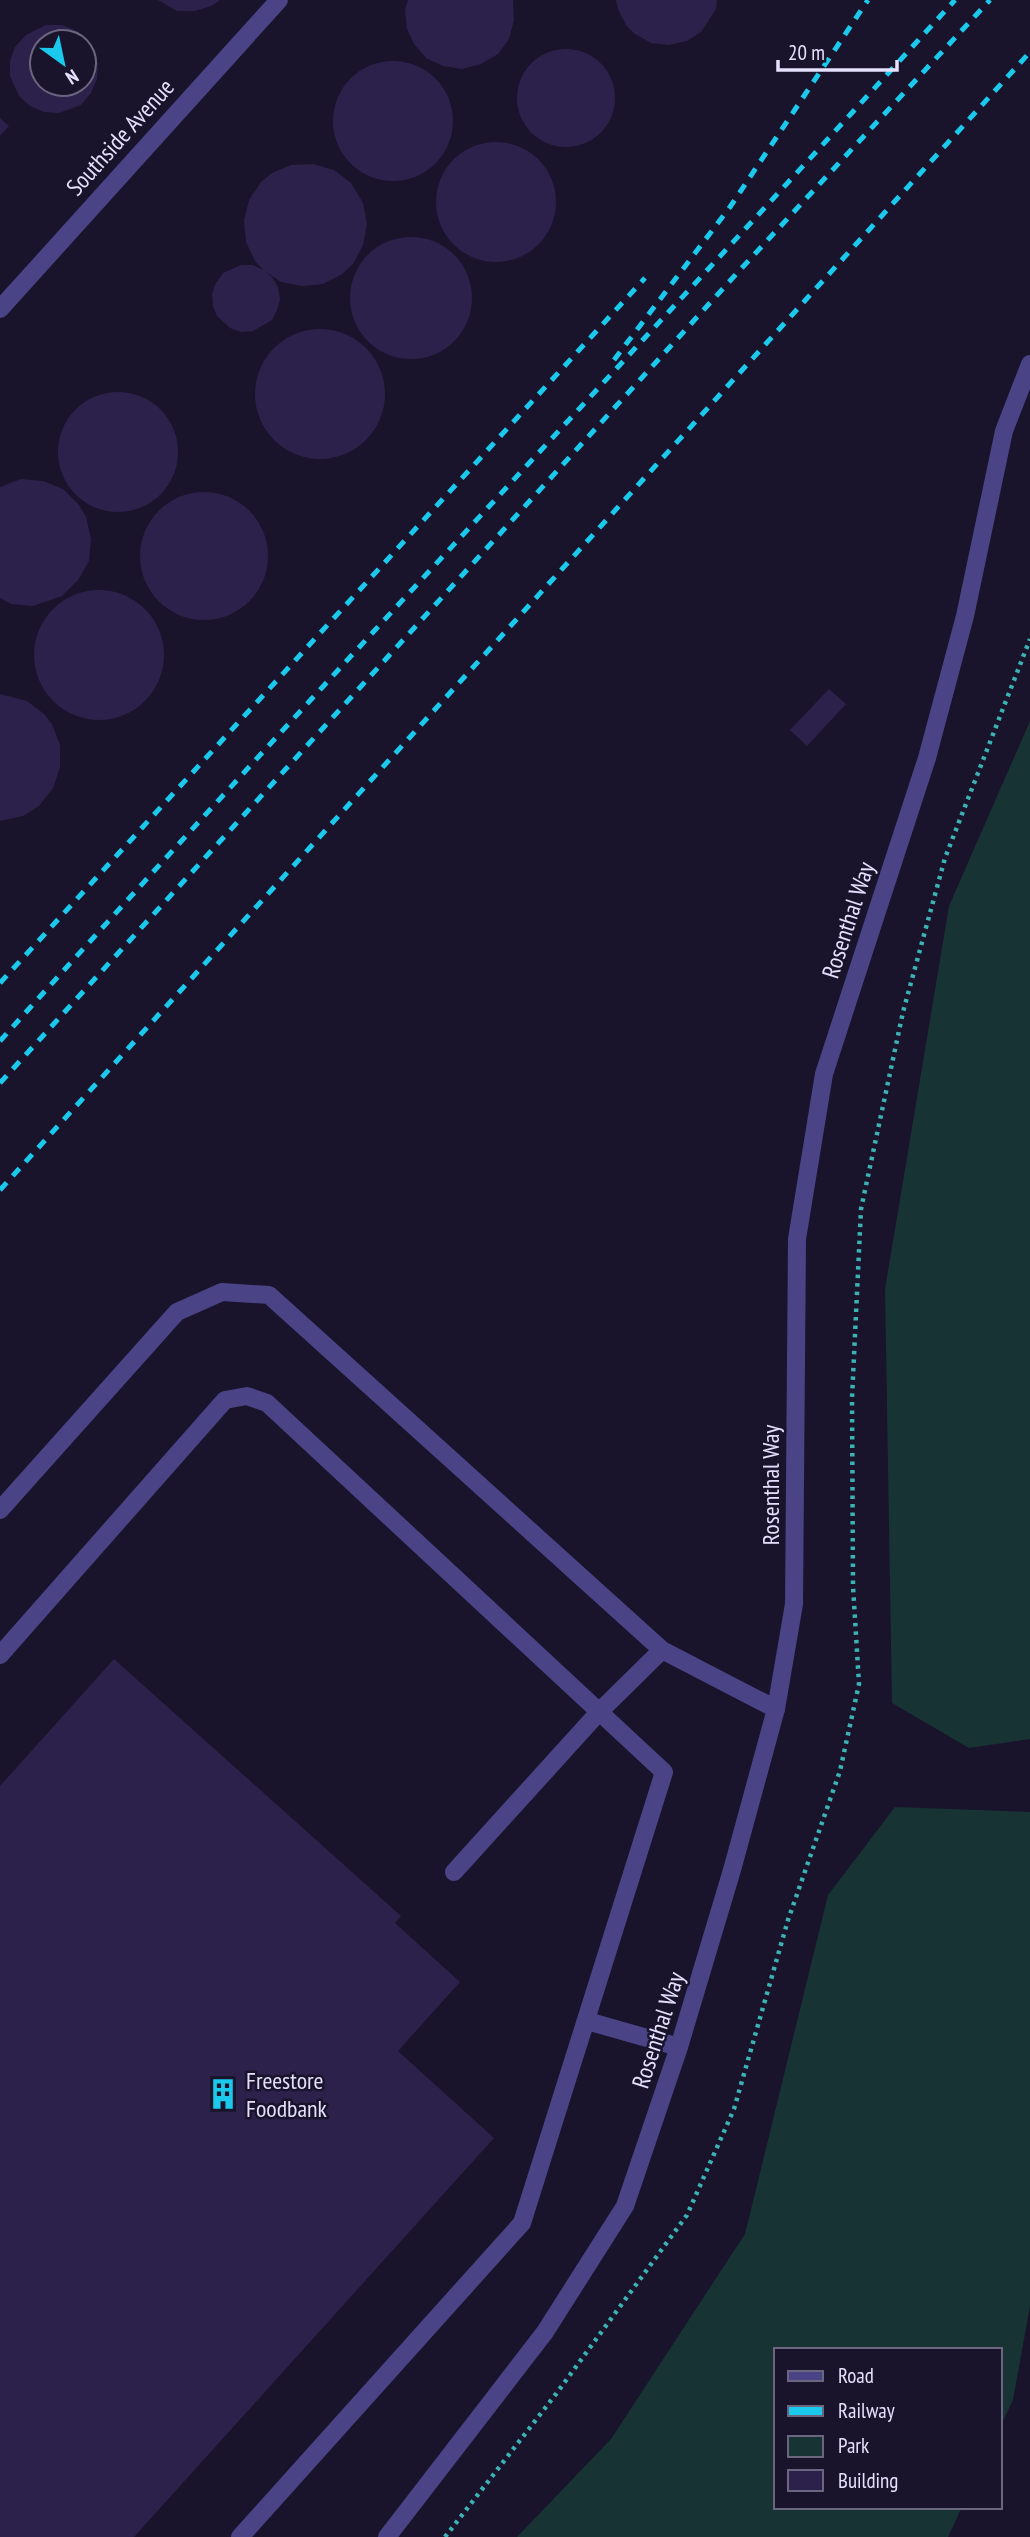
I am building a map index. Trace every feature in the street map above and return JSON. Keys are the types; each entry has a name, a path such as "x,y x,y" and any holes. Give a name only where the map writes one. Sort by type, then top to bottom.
{"street":[{"name":"Southside Avenue","path":"0,309 279,0"},
{"name":"Rosenthal Way","path":"387,2537 545,2332 625,2206 679,2047 732,1870 776,1709 794,1604 797,1239 824,1074 927,758 965,616 1004,431 1030,364"},
{"path":"0,1510 177,1312 222,1292 268,1295 662,1650 776,1709"},
{"path":"0,1655 225,1400 247,1396 267,1404 664,1772 523,2223 240,2537"},
{"path":"454,1872 599,1712 662,1650"},
{"path":"587,2021 679,2047"}],"green space":[{"path":"1030,721 1030,1739 969,1748 892,1703 885,1289 949,906"},
{"path":"895,1807 1030,1812 1030,2306 1013,2400 1002,2423 1002,2348 774,2348 774,2509 961,2509 948,2537 517,2537 611,2439 745,2234 828,1895"}],"building":[{"path":"158,0 220,0 195,11 177,11"},
{"path":"408,0 513,0 514,20 509,39 498,54 481,64 462,69 443,66 426,58 414,44 407,29 405,10"},
{"path":"616,0 717,0 716,9 701,32 687,41 669,45 651,43 635,34 626,25"},
{"path":"46,25 70,28 40,28"},
{"path":"28,34 28,98 87,98 81,105 59,113 44,112 30,106 19,96 10,76 10,61 15,47"},
{"path":"566,49 585,53 601,63 611,79 615,98 611,117 601,133 585,143 566,147 547,143 531,133 521,117 517,98 521,79 531,63 547,53"},
{"path":"393,61 416,66 435,79 448,98 453,121 448,144 435,163 416,176 393,181 370,176 351,163 338,144 333,121 338,98 351,79 370,66"},
{"path":"0,118 9,126 0,136"},
{"path":"496,142 519,146 539,159 552,179 556,202 552,225 539,245 519,258 496,262 473,258 453,245 440,225 436,202 440,179 453,159 473,146"},
{"path":"313,164 334,170 351,183 363,203 367,224 363,245 353,264 342,274 323,284 302,286 281,282 255,261 246,242 244,221 249,200 261,182 272,173 291,165"},
{"path":"411,237 434,242 454,255 467,275 472,298 467,321 454,341 434,354 411,359 388,354 368,341 355,321 350,298 355,275 368,255 388,242"},
{"path":"241,265 253,265 272,277 278,287 280,299 272,320 253,331 241,332 230,328 217,316 213,306 212,294 216,283 223,273"},
{"path":"320,329 345,334 366,348 380,369 385,394 380,419 366,440 345,454 320,459 295,454 274,440 260,419 255,394 260,369 274,348 295,334"},
{"path":"118,392 141,397 160,410 173,429 178,452 173,475 160,494 141,507 118,512 95,507 76,494 63,475 58,452 63,429 76,410 95,397"},
{"path":"21,479 43,481 63,489 79,505 86,517 91,539 89,561 78,580 62,596 33,606 11,604 0,598 0,487"},
{"path":"204,492 229,497 249,511 263,531 268,556 263,581 249,601 229,615 204,620 179,615 159,601 145,581 140,556 145,531 159,511 179,497"},
{"path":"99,590 124,595 145,609 159,630 164,655 159,680 145,701 124,715 99,720 74,715 53,701 39,680 34,655 39,630 53,609 74,595"},
{"path":"829,689 846,704 807,746 790,730"},
{"path":"0,694 27,701 44,714 52,724 60,745 60,767 53,788 39,806 23,816 0,821"},
{"name":"Freestore Foodbank","path":"114,1659 401,1916 395,1923 460,1982 398,2051 494,2138 134,2537 0,2537 0,1786"}],"railway":[{"path":"614,360 730,207 868,0"},
{"path":"0,1041 955,0"},
{"path":"0,1083 739,271 990,0"},
{"path":"0,1190 1030,52"},
{"path":"0,983 645,278"}],"place":[{"name":"Freestore Foodbank","path":"223,2094"}]}
